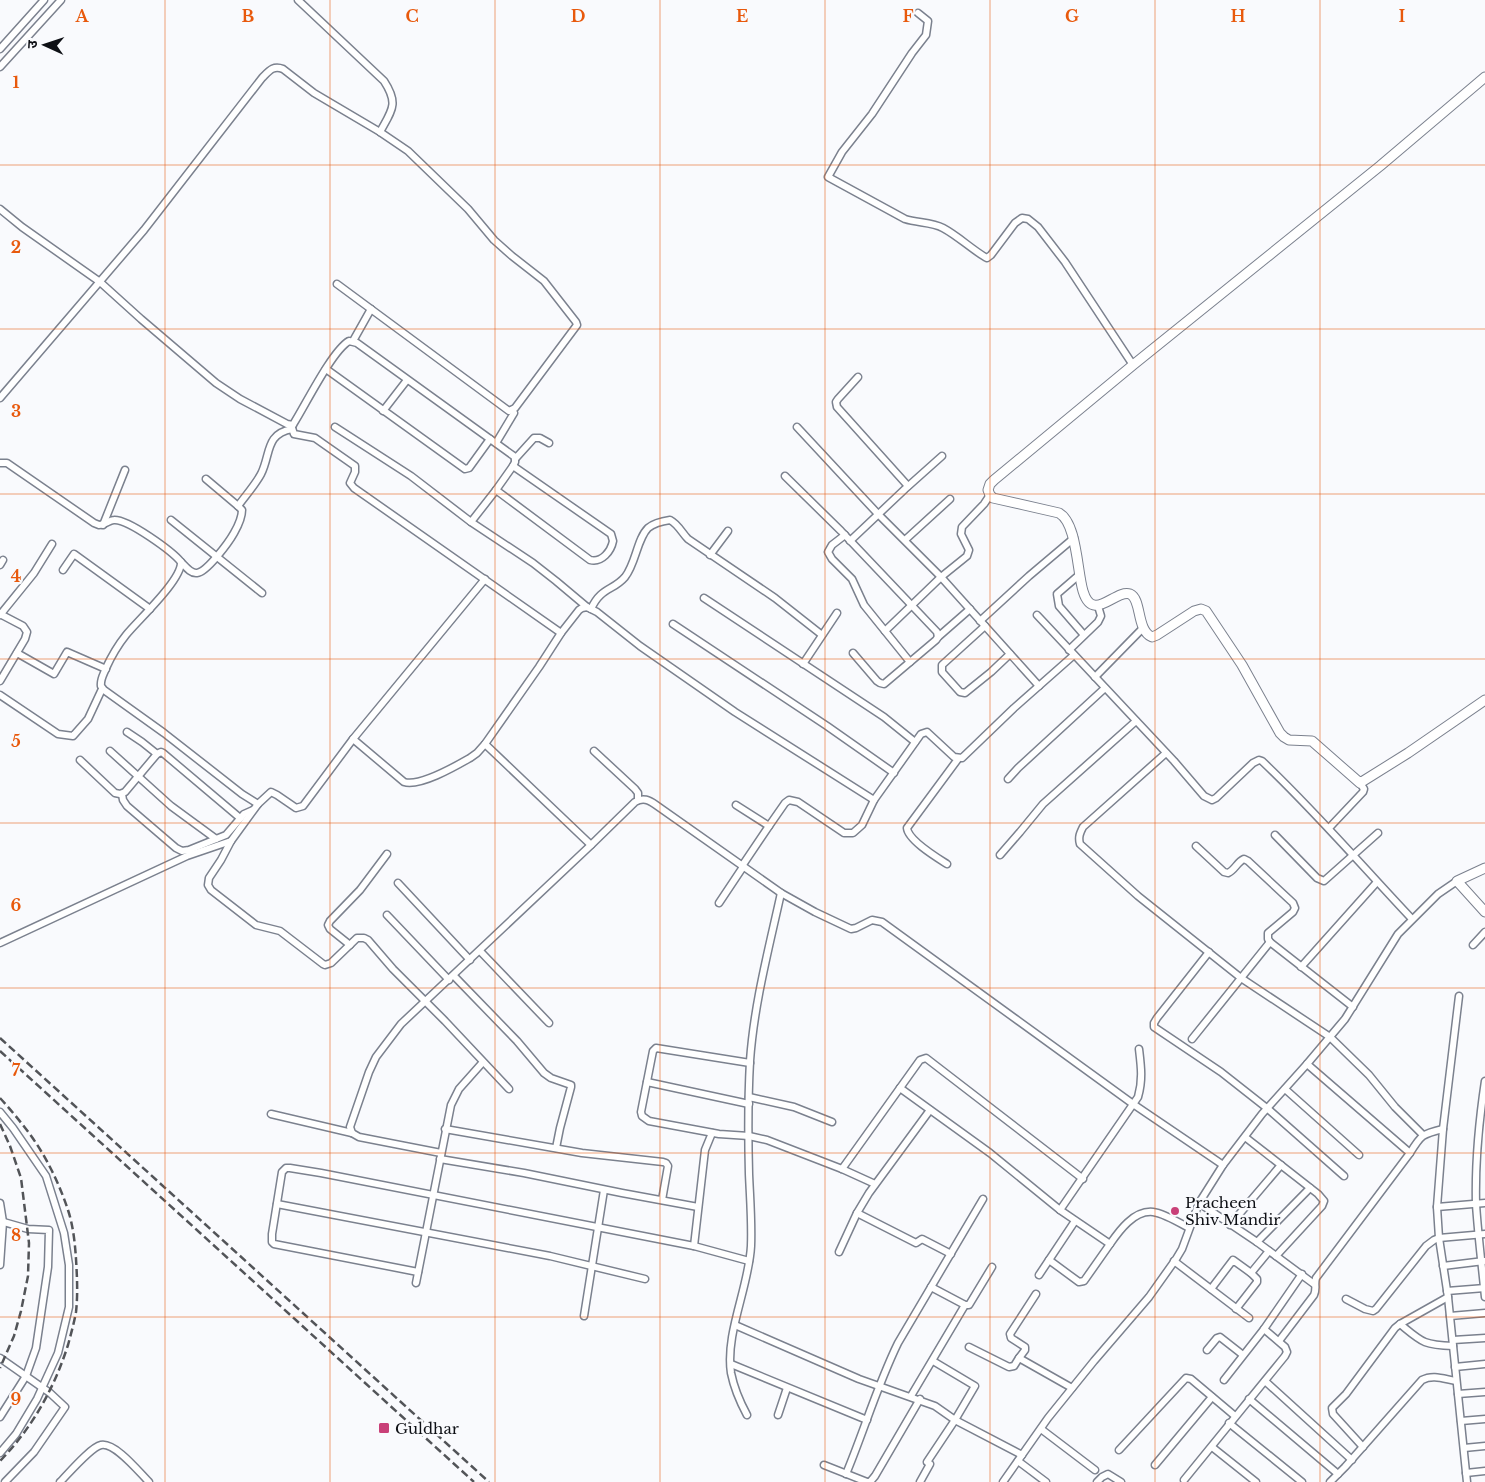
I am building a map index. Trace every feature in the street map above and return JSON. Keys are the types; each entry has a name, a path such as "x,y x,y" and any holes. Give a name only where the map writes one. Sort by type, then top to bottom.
{"street":[{"path":"0,49 44,0"},
{"path":"0,68 61,0"},
{"path":"298,0 384,81 391,92 393,99 391,111 380,132"},
{"path":"918,13 928,21 926,35 872,114 842,152 828,177 905,219 943,227 987,258 1015,223 1022,218 1028,219 1038,227 1065,262 1133,365"},
{"path":"0,398 144,230 271,68 278,67 314,93 408,151 468,209 494,240 544,280 577,325 574,332 515,408 509,411 337,284"},
{"path":"1329,828 1364,790 1360,784 1312,740 1289,740 1284,737 1242,665 1206,611 1201,609 1194,611 1154,636 1150,636 1143,628 1136,602 1130,594 1124,594 1098,606 1090,604 1085,597 1078,575 1074,538 1066,520 1059,513 993,498 988,488 994,480 1133,365 1380,166 1485,77"},
{"path":"0,210 100,282 140,319 216,383 240,399 287,424 291,427 294,434 318,440 352,464 356,469 350,483 354,488 561,633"},
{"path":"238,506 262,472 274,438 283,430 291,427 326,369 344,345 353,341 371,309"},
{"path":"353,341 513,455 514,462 610,534 614,540 610,549 605,556 598,560 590,560 496,490"},
{"path":"326,369 465,469 469,468 493,441 514,413"},
{"path":"858,377 838,398 836,402 837,407 908,486"},
{"path":"383,411 407,380"},
{"path":"336,427 411,476 471,522 546,573 640,646 735,712 874,800"},
{"path":"797,427 970,609 1039,686"},
{"path":"471,522 496,490 514,462 534,438 540,438 549,443"},
{"path":"850,541 942,456"},
{"path":"0,463 7,464 94,523 103,525 114,520 147,535 164,547 193,573 198,573 205,569 217,555 234,533 243,512 206,479"},
{"path":"103,525 125,470"},
{"path":"786,476 845,535 936,632 938,637"},
{"path":"885,632 940,577 967,556 968,550 960,534 962,527 990,495"},
{"path":"905,540 950,499"},
{"path":"171,520 262,593"},
{"path":"589,608 599,595 625,577 644,533 650,526 667,520 673,522 685,536 710,555 775,598 822,635"},
{"path":"710,555 728,531"},
{"path":"845,535 832,545 828,552 832,559 852,579 864,605 910,662"},
{"path":"1010,654 965,693 960,692 942,672 942,665 982,623 1029,576 1074,538"},
{"path":"0,681 25,639 27,632 23,626 0,614 34,573 52,544"},
{"path":"63,570 74,554 150,609"},
{"path":"181,562 181,568 161,597 119,644 100,683 102,689 258,804"},
{"path":"1078,575 1057,594 1057,601 1059,606 1084,635"},
{"path":"485,580 353,738 303,806 296,808 271,792 258,804 231,841 222,860 209,878 208,885 211,890 256,925 280,931 322,964 331,963 357,938 368,940 393,969 509,1090"},
{"path":"704,598 884,717 915,742"},
{"path":"947,864 914,839 908,832 908,828 958,758 966,756 1039,686 1098,622 1100,616 1098,606"},
{"path":"353,738 404,782 409,783 425,779 462,762 477,753 485,744 561,633 579,610 589,608"},
{"path":"853,653 877,681 882,684 889,681 970,609"},
{"path":"803,664 837,613"},
{"path":"1037,615 1166,752 1204,796 1212,800 1216,798 1256,761 1262,761 1329,828 1352,856 1412,919"},
{"path":"673,624 827,726 894,773"},
{"path":"1095,678 1143,628"},
{"path":"17,653 54,674 67,652 106,669"},
{"path":"1008,779 1105,688"},
{"path":"0,694 58,734 73,736 88,719 102,689"},
{"path":"1360,784 1485,700"},
{"path":"1000,854 1043,804 1136,721"},
{"path":"127,732 156,754"},
{"path":"719,903 769,826 789,800 794,800 844,833 853,833 862,825 874,800 922,734 927,732 949,753 958,758"},
{"path":"485,744 591,845"},
{"path":"110,751 171,806 216,839"},
{"path":"122,794 156,754 161,752 240,818"},
{"path":"352,1133 350,1127 369,1072 376,1057 402,1024 638,800 638,793 635,789 594,752"},
{"path":"1166,752 1084,827 1078,839 1084,848 1138,896 1241,978 1330,1038 1369,1076 1395,1107 1423,1135"},
{"path":"80,760 115,793 122,794"},
{"path":"122,794 127,806 160,836 180,850 189,850 228,833 244,814 254,810"},
{"path":"638,800 650,801 781,893 847,928 856,928 872,920 882,922 1133,1104 1223,1165"},
{"path":"736,805 769,826"},
{"path":"1275,835 1322,881 1326,880 1378,833"},
{"path":"0,943 187,856 231,841"},
{"path":"1196,846 1224,872 1231,872 1241,860 1248,861 1293,902 1295,905 1293,912 1268,933 1268,939 1353,1007"},
{"path":"350,945 330,929 328,925 360,890 387,854"},
{"path":"1004,1482 1072,1388 1149,1297 1182,1248 1199,1204 1223,1165 1245,1136 1330,1038 1353,1007 1398,934 1438,894 1457,880 1485,868"},
{"path":"1457,880 1485,910"},
{"path":"1301,967 1377,882"},
{"path":"398,883 470,960"},
{"path":"747,1416 731,1372 730,1354 749,1262 751,1226 749,1100 754,1026 781,893"},
{"path":"387,915 512,1036 544,1073 551,1078 571,1084 556,1148"},
{"path":"1473,945 1485,932"},
{"path":"1192,1039 1270,942"},
{"path":"480,951 549,1023"},
{"path":"1209,952 1157,1018 1154,1027 1216,1069 1268,1109 1344,1176"},
{"path":"1459,996 1443,1129 1437,1207 1467,1482"},
{"path":"750,1063 658,1047 654,1049 641,1112 642,1116 649,1121 726,1136 749,1136 767,1140 875,1184"},
{"path":"1060,1210 1133,1104 1141,1087 1142,1074 1139,1049"},
{"path":"842,1169 920,1060 926,1058 1083,1179"},
{"path":"416,1283 440,1156 454,1097 464,1082 483,1062"},
{"path":"1307,1064 1410,1153"},
{"path":"1485,1081 1477,1159 1476,1204 1482,1234 1485,1297"},
{"path":"647,1082 794,1107 832,1122"},
{"path":"900,1088 990,1153 1060,1210 1110,1244"},
{"path":"1285,1089 1359,1155"},
{"path":"839,1252 857,1213 875,1184 930,1110"},
{"path":"0,1112 46,1176 64,1233 69,1264 68,1307 58,1352 43,1388 16,1434 0,1453"},
{"path":"271,1114 440,1156 604,1190 698,1207"},
{"path":"446,1129 556,1148 666,1163 668,1172 662,1200"},
{"path":"1314,1284 1316,1278 1423,1135 1443,1129"},
{"path":"694,1246 705,1150 712,1133"},
{"path":"1245,1136 1323,1199 1324,1203 1276,1256"},
{"path":"1477,1159 1485,1160"},
{"path":"1230,1225 1281,1165"},
{"path":"418,1272 274,1244 272,1242 272,1234 282,1172 286,1168 321,1173 694,1246 749,1262"},
{"path":"1257,1242 1310,1188"},
{"path":"584,1316 604,1190"},
{"path":"846,1474 886,1368 898,1343 983,1199"},
{"path":"0,1203 0,1265"},
{"path":"1437,1207 1485,1203"},
{"path":"277,1204 426,1234 541,1254 645,1279"},
{"path":"1199,1204 1257,1242 1314,1284 1316,1290 1314,1295 1280,1341"},
{"path":"1049,1260 1079,1282 1084,1281 1125,1226 1135,1217 1145,1212 1156,1212 1190,1228"},
{"path":"857,1213 916,1243 922,1239 950,1254"},
{"path":"1039,1275 1075,1220"},
{"path":"0,1418 26,1376 36,1348 48,1267 48,1230 28,1229 1,1222"},
{"path":"1346,1299 1369,1311 1376,1309 1426,1246 1434,1240 1482,1234"},
{"path":"1251,1273 1269,1251"},
{"path":"1211,1289 1233,1260 1251,1273 1257,1279 1257,1282 1236,1309"},
{"path":"1174,1261 1250,1318"},
{"path":"1443,1266 1483,1261"},
{"path":"931,1287 970,1306 992,1267"},
{"path":"1224,1380 1264,1329 1302,1274"},
{"path":"1363,1447 1333,1414 1332,1408 1346,1394 1395,1328 1400,1324 1447,1294 1484,1288"},
{"path":"969,1347 1009,1367 1014,1366 1025,1350 1025,1347 1011,1338 1010,1334 1036,1294"},
{"path":"911,1396 965,1305"},
{"path":"1450,1316 1485,1313"},
{"path":"1400,1324 1424,1342 1434,1346 1485,1338"},
{"path":"735,1326 880,1387 920,1399 935,1406 1020,1458 1046,1482"},
{"path":"1184,1480 1265,1381 1286,1352 1285,1347 1280,1341 1264,1329"},
{"path":"1207,1350 1217,1338 1220,1338 1243,1355"},
{"path":"0,1358 43,1388 65,1407 34,1452 5,1482"},
{"path":"1019,1358 1072,1388"},
{"path":"920,1482 929,1463 975,1386 933,1360"},
{"path":"731,1364 867,1420"},
{"path":"1455,1367 1485,1364"},
{"path":"1330,1482 1352,1460 1422,1380 1434,1376 1456,1381"},
{"path":"1119,1450 1186,1378 1191,1379 1235,1416"},
{"path":"1265,1381 1352,1460"},
{"path":"778,1415 787,1388"},
{"path":"1458,1394 1485,1392"},
{"path":"1155,1465 1212,1397"},
{"path":"824,1465 870,1482 920,1399"},
{"path":"1249,1399 1338,1474"},
{"path":"1461,1421 1485,1419"},
{"path":"1229,1423 1302,1482"},
{"path":"1041,1429 1095,1470"},
{"path":"60,1482 93,1449 101,1445 117,1450 149,1482"},
{"path":"1464,1448 1485,1446"},
{"path":"1212,1447 1256,1482"},
{"path":"1466,1473 1485,1471"},
{"path":"1097,1482 1108,1474 1121,1482"}],"railway":[{"path":"0,1038 489,1482"},
{"path":"0,1051 474,1482"},
{"path":"0,1098 35,1142 52,1170 61,1190 74,1234 77,1292 76,1312 72,1329 56,1377 32,1421 0,1461"},
{"path":"0,1124 21,1178 29,1243 28,1276 21,1311 14,1336 0,1368"}],"place":[{"name":"Pracheen Shiv Mandir","path":"1175,1211"},
{"name":"Guldhar","path":"384,1428"}]}
